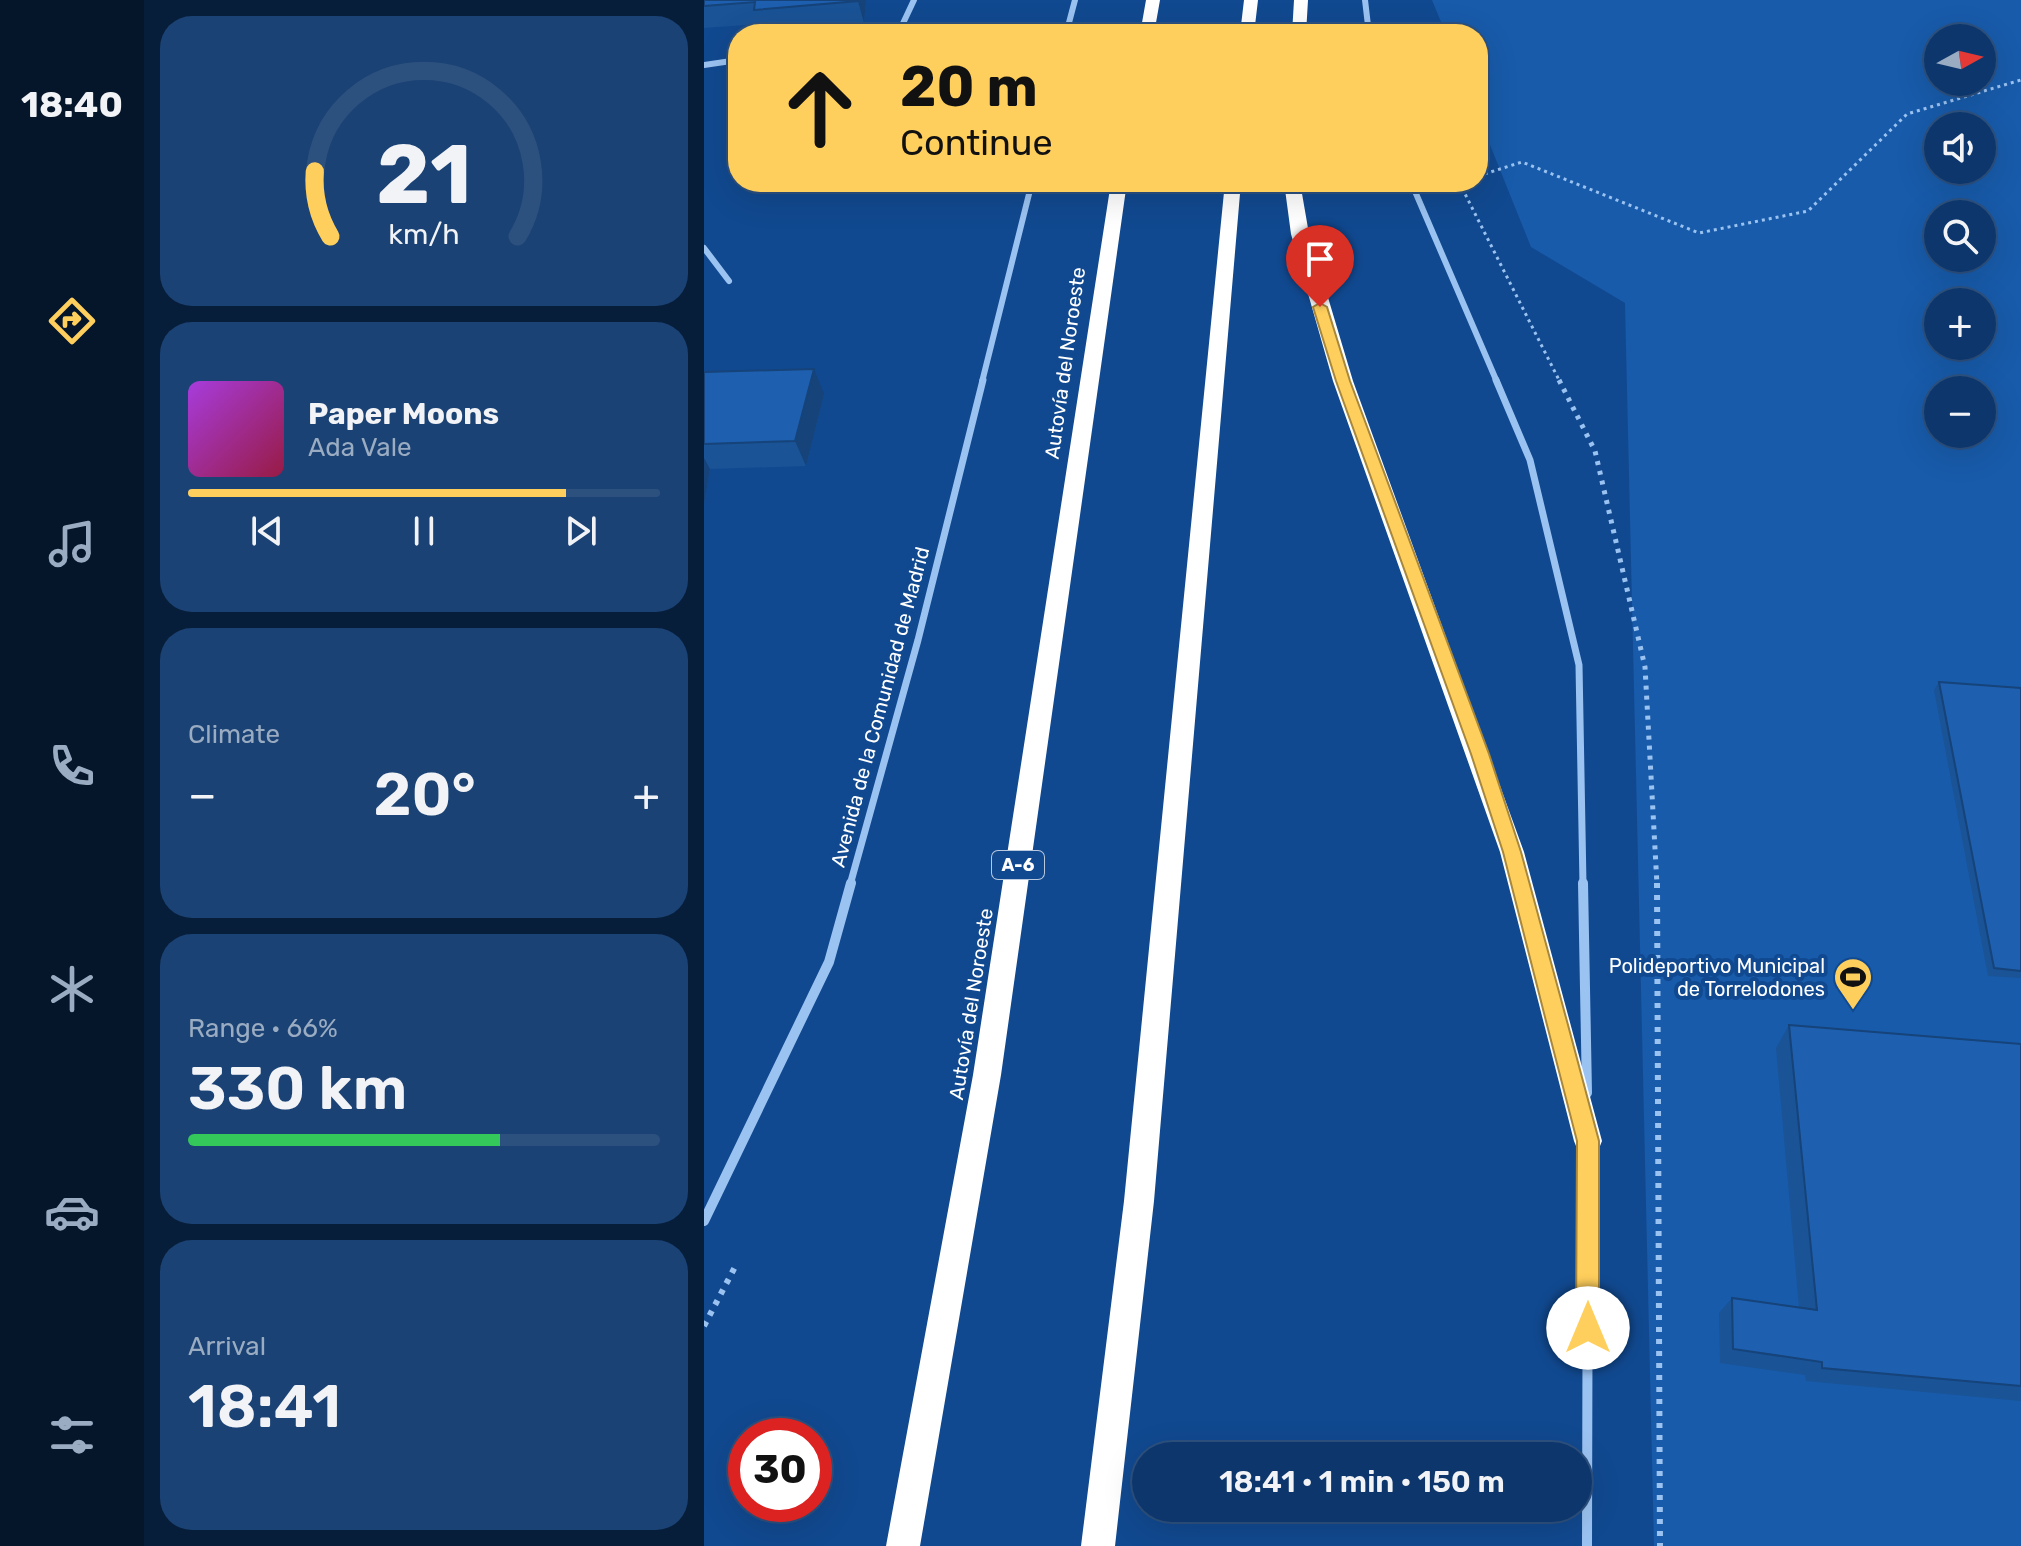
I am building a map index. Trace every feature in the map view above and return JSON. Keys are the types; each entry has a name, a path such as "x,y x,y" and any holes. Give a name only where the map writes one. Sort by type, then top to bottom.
{"highway":[{"path":"1149,24 1153,0"},
{"path":"1248,24 1251,0"},
{"path":"1300,24 1301,0"},
{"name":"Autovía del Noroeste","path":"903,1546 987,1075 1118,192"},
{"path":"1098,1546 1139,1201 1232,192"},
{"path":"1294,192 1309,270 1343,381 1480,754 1512,852 1588,1141"}],"street":[{"path":"903,24 914,0"},
{"path":"1069,24 1075,0"},
{"path":"1365,0 1368,24"},
{"path":"704,65 728,61"},
{"name":"Avenida de la Comunidad de Madrid","path":"704,1221 829,962 918,640 1030,192"},
{"path":"1415,192 1530,460 1579,665 1588,1141 1587,1546"},
{"path":"704,248 729,281"}],"path":[{"path":"1488,173 1522,162 1699,233 1808,211 1907,114 2021,80"},
{"path":"1464,192 1595,451 1645,667 1660,929 1660,1546"},
{"path":"704,1326 736,1265"}],"shaded area":[{"name":"Polideportivo Municipal de Torrelodones","path":"1432,0 2021,0 2021,1546 1654,1546 1625,303 1531,247 1488,140 1488,24 1442,24"}],"building":[{"path":"704,0 858,1 754,10 755,2 704,6"},
{"path":"814,369 795,441 704,444 704,372"},
{"path":"1939,682 2021,688 2021,971 1994,968"},
{"path":"1789,1025 2021,1044 2021,1386 1822,1368 1822,1362 1733,1349 1732,1298 1817,1310"}],"place":[{"name":"Polideportivo Municipal de Torrelodones","path":"1853,1011"}],"route":[{"path":"1320,307 1343,381 1480,754 1512,852 1558,1025 1588,1141 1588,1328"}]}
